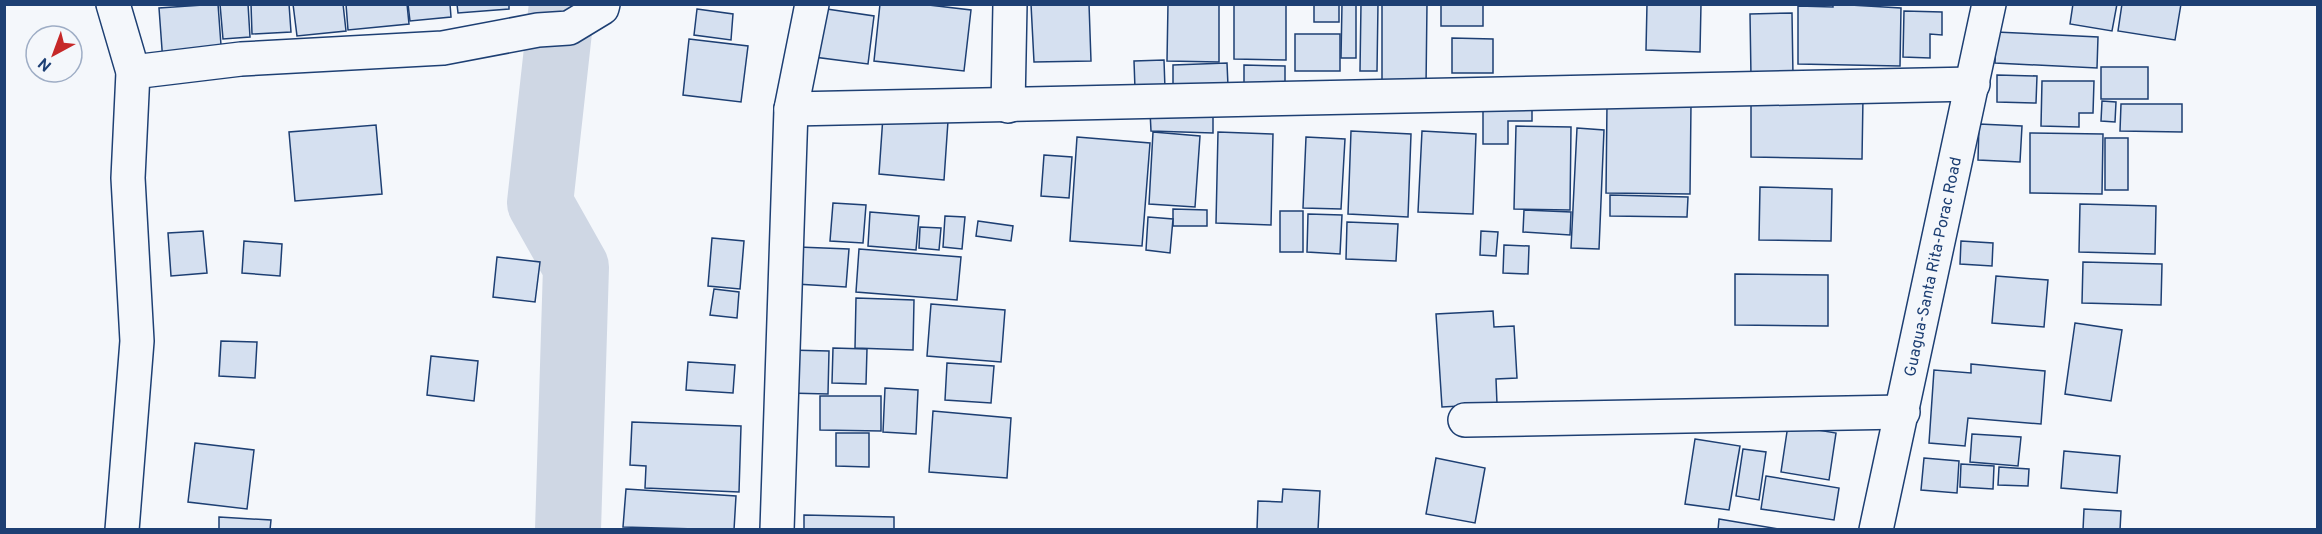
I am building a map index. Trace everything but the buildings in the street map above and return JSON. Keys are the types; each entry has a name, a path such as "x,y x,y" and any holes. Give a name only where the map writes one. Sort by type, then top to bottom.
{"street":[{"path":"114,4 133,72 128,178 137,341 122,530"},
{"path":"133,72 241,58 443,48 554,29 602,8 603,4"},
{"path":"777,530 791,109 812,4"},
{"path":"1008,106 1010,4"},
{"name":"Guagua-Santa Rita-Porac Road","path":"1876,530 1989,4"},
{"path":"791,109 1973,84"},
{"path":"1465,420 1903,412"}],"waterway":[{"path":"562,4 540,203 576,267 568,530"}]}
